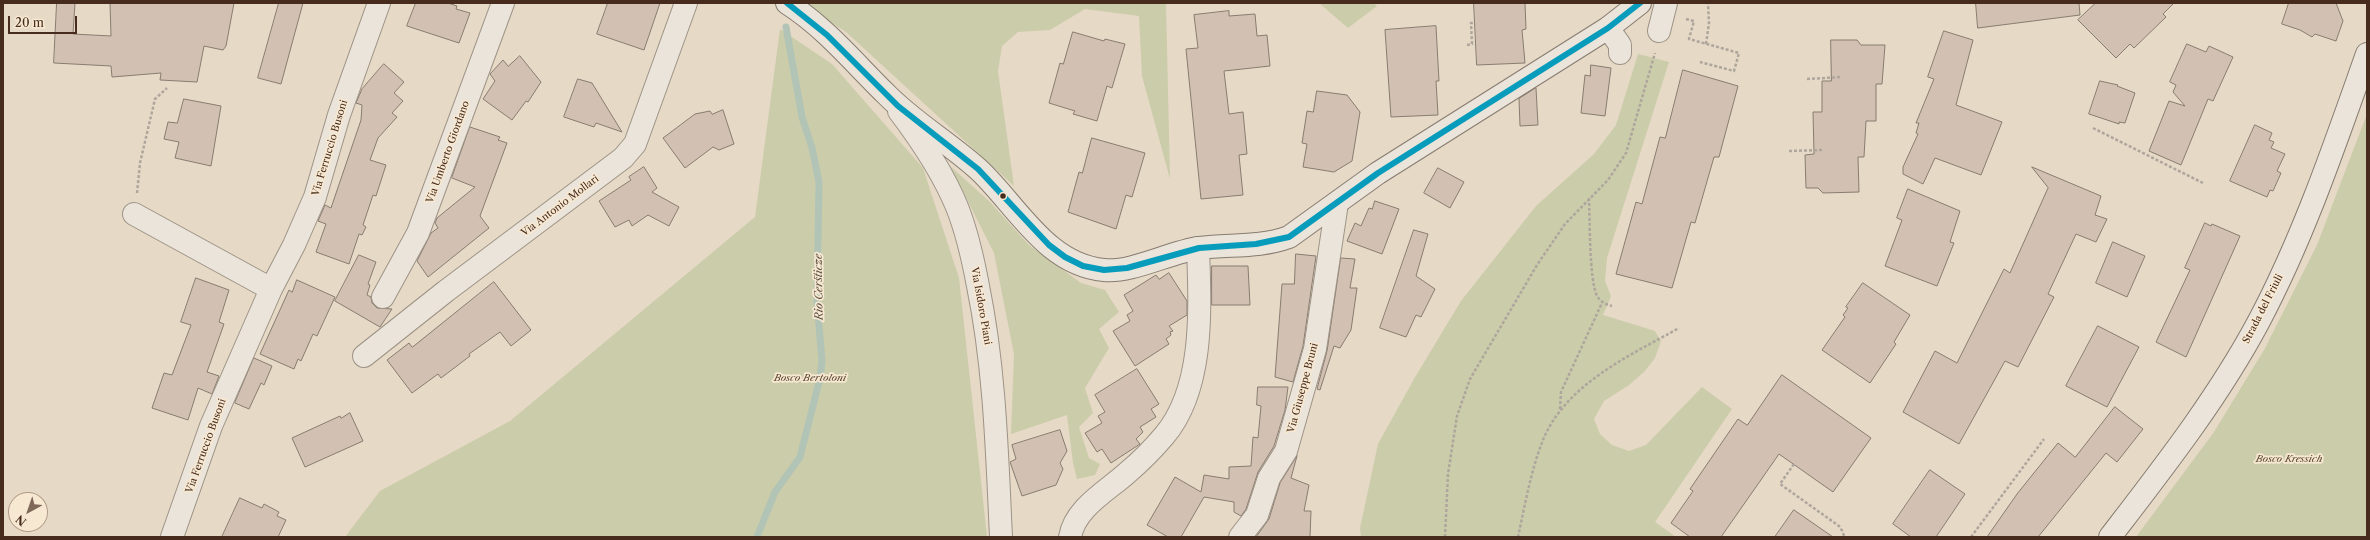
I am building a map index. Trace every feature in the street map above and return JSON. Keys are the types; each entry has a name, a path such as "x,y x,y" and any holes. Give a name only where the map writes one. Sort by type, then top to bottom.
{"street":[{"name":"Via Ferruccio Busoni","path":"172,537 212,426 270,290 294,245 315,197 339,115 379,3"},
{"name":"Via Umberto Giordano","path":"382,297 418,233 504,3"},
{"name":"Via Antonio Mollari","path":"364,356 446,291 623,158 635,144 686,3"},
{"path":"787,3 816,23 888,96 978,169 1031,229 1056,250 1079,263 1103,270 1112,270 1198,248 1273,243 1289,237 1385,169 1608,28 1640,3"},
{"path":"1659,31 1666,3"},
{"path":"1608,28 1620,45 1620,53"},
{"name":"Strada del Friuli","path":"2110,537 2198,420 2259,322 2302,226 2367,54"},
{"name":"Via Isidoro Piani","path":"888,96 922,144 951,194 961,217 971,251 988,341 1006,533"},
{"name":"Via Giuseppe Bruni","path":"1240,537 1257,515 1269,478 1286,451 1315,349 1337,203"},
{"path":"134,214 270,290"},
{"path":"1070,537 1071,528 1080,514 1147,454 1165,436 1176,419 1186,394 1198,344 1198,248"}],"path":[{"path":"1706,44 1709,23 1708,3"},
{"path":"1683,18 1694,21 1689,39 1739,52 1734,71 1700,62"},
{"path":"1467,45 1472,44 1471,23 1475,23"},
{"path":"1445,537 1448,474 1457,416 1470,379 1537,265 1565,224 1608,180 1626,153 1659,31"},
{"path":"1807,79 1842,77"},
{"path":"134,214 148,125 156,99 166,88"},
{"path":"2093,128 2203,183"},
{"path":"1789,151 1823,150"},
{"path":"1589,198 1592,267 1597,294 1602,303 1612,306"},
{"path":"1560,410 1561,392 1602,303"},
{"path":"1518,537 1543,440 1560,410 1583,387 1626,358 1679,328"},
{"path":"1971,537 2044,439"},
{"path":"1794,464 1780,484 1838,526 1844,537"}],"green space":[{"path":"802,3 1166,3 1170,179 1142,76 1139,16 1085,9 1050,30 1018,32 1002,46 998,71 1014,186 846,32"},
{"path":"1319,3 1374,3 1377,6 1348,28"},
{"name":"Bosco Bertoloni","path":"780,29 832,64 923,168 959,278 987,537 345,537 380,491 510,421 755,217"},
{"path":"1638,54 1669,62 1607,258 1605,281 1611,296 1603,315 1655,331 1661,341 1655,358 1645,371 1629,385 1604,401 1594,419 1600,434 1612,445 1629,451 1646,445 1702,387 1732,409 1655,522 1676,537 1361,537 1360,528 1378,444 1414,379 1461,301 1536,206 1594,154 1616,125"},
{"name":"Bosco Kressich","path":"2367,114 2367,537 2136,537 2214,432 2264,350 2317,245"},
{"path":"950,166 990,202 1029,245 1081,283 1105,290 1119,312 1099,329 1109,348 1085,388 1093,413 1079,427 1089,458 1100,464 1095,475 1077,479 1073,463 1067,415 1011,434 1014,354 994,253"}],"building":[{"path":"57,3 75,3 73,34 111,36 110,3 234,3 226,46 223,50 204,46 197,82 160,80 161,73 112,77 111,66 54,63"},
{"path":"279,3 303,3 281,84 258,78"},
{"path":"416,3 448,3 457,6 456,9 470,13 459,43 407,26"},
{"path":"608,3 660,3 644,50 597,34"},
{"path":"1474,3 1525,3 1526,29 1522,30 1525,63 1477,65"},
{"path":"1976,3 2079,3 2080,15 1978,28"},
{"path":"2096,3 2174,3 2163,14 2166,17 2134,48 2130,44 2116,58 2078,20"},
{"path":"2289,3 2336,3 2343,21 2336,41 2315,34 2312,37 2300,30 2282,24"},
{"path":"1229,11 1229,16 1255,14 1257,36 1267,35 1270,66 1224,71 1229,114 1243,112 1247,154 1239,155 1243,195 1201,199 1186,49 1198,48 1194,15"},
{"path":"1436,26 1439,81 1436,81 1438,115 1391,117 1385,30"},
{"path":"1944,31 1973,40 1956,105 2002,122 1981,175 1935,158 1923,184 1903,174 1903,167 1918,134 1916,133 1919,123 1916,123 1934,79 1928,77"},
{"path":"1073,32 1104,41 1105,39 1125,44 1112,88 1107,86 1097,121 1073,114 1075,111 1049,103 1060,63 1063,64"},
{"path":"1831,40 1857,40 1861,45 1885,45 1882,84 1876,84 1876,121 1866,121 1864,157 1858,157 1859,192 1823,193 1818,188 1806,188 1805,155 1814,154 1813,112 1822,112 1822,81 1831,81"},
{"path":"2187,44 2206,52 2209,46 2233,57 2213,101 2208,99 2181,165 2149,151 2169,101 2185,106 2173,92 2176,85 2170,82"},
{"path":"520,56 541,82 528,102 526,101 512,120 483,99 495,81 490,74 503,60 508,66"},
{"path":"384,64 404,82 394,93 403,101 392,113 397,117 378,138 370,160 386,165 376,196 373,195 363,225 366,227 362,235 359,234 349,264 316,252 326,224 318,221 325,205 331,208 361,120 362,105 356,103 362,89"},
{"path":"1591,65 1611,68 1605,116 1581,113 1585,75 1590,76"},
{"path":"1683,70 1738,86 1719,157 1714,157 1695,223 1691,222 1672,288 1616,274 1636,202 1642,204 1660,137 1665,138"},
{"path":"578,79 592,83 622,132 596,123 594,127 564,117"},
{"path":"2100,81 2118,85 2117,86 2135,93 2125,123 2119,122 2119,124 2089,114"},
{"path":"1536,88 1538,125 1520,126 1519,99"},
{"path":"1317,91 1347,95 1360,112 1352,161 1334,172 1303,167 1307,144 1302,143 1307,111 1313,112"},
{"path":"184,99 221,106 211,166 175,158 179,142 164,139 168,122 177,123"},
{"path":"723,110 734,144 719,150 713,147 685,168 663,138 695,114 710,111 712,114"},
{"path":"2255,125 2272,133 2269,140 2274,142 2271,148 2285,154 2277,171 2281,173 2273,191 2270,190 2267,197 2230,181"},
{"path":"470,127 500,137 498,140 507,143 480,216 489,228 428,277 417,261 431,233 438,228 435,223 437,218 475,187 452,178"},
{"path":"1092,138 1145,153 1132,197 1126,195 1116,229 1068,212 1079,172 1082,173"},
{"path":"644,167 657,188 652,192 679,207 669,226 648,215 632,226 629,220 615,227 599,201 631,180 629,177"},
{"path":"2032,167 2101,196 2095,215 2107,219 2096,242 2076,234 2048,294 2054,297 2018,367 2005,361 1959,444 1903,412 1935,351 1957,363 2004,269 2010,273 2048,188"},
{"path":"1438,168 1464,182 1450,208 1424,193"},
{"path":"1908,189 1960,211 1950,242 1954,243 1937,286 1885,266 1902,220 1897,218"},
{"path":"1375,201 1399,209 1382,254 1347,241 1355,223 1361,226 1369,208 1372,209"},
{"path":"2205,223 2211,226 2212,224 2240,236 2186,357 2156,342 2190,270 2185,268"},
{"path":"1414,230 1428,234 1416,276 1435,289 1421,317 1416,315 1406,337 1380,328"},
{"path":"2113,242 2145,256 2127,297 2096,283"},
{"path":"1296,254 1316,256 1303,346 1293,382 1275,377 1282,284 1294,284"},
{"path":"359,255 376,262 368,284 370,285 367,295 371,297 372,303 377,308 392,309 380,327 335,301"},
{"path":"1341,258 1355,259 1350,288 1357,288 1351,330 1340,348 1334,346 1320,390 1317,389 1327,351"},
{"path":"1212,266 1248,266 1250,305 1212,305"},
{"path":"1169,273 1187,301 1187,315 1169,326 1173,331 1170,332 1171,335 1166,339 1169,344 1135,366 1113,331 1130,321 1127,315 1133,311 1124,295 1156,275 1159,279"},
{"path":"196,278 229,290 219,322 224,324 207,372 219,376 212,394 198,388 188,420 152,408 164,373 172,375 191,325 181,322"},
{"path":"297,280 335,297 317,336 313,334 301,361 298,359 294,369 260,354 289,290 292,292"},
{"path":"494,282 531,330 511,346 500,332 469,354 470,356 441,378 438,374 412,393 387,360 409,343 412,347"},
{"path":"1863,283 1910,315 1894,342 1896,344 1870,383 1822,350 1845,317 1843,315 1848,308 1846,307"},
{"path":"2098,326 2139,347 2107,407 2066,386"},
{"path":"254,358 272,366 264,385 261,383 249,409 235,403"},
{"path":"1137,369 1159,404 1151,409 1156,417 1140,427 1143,432 1136,439 1140,444 1111,463 1102,449 1097,452 1085,433 1102,423 1098,416 1105,412 1095,395"},
{"path":"1782,375 1871,438 1833,492 1779,454 1721,537 1690,537 1671,523 1693,491 1690,489 1738,419 1747,425"},
{"path":"1258,387 1288,387 1285,410 1274,446 1258,472 1246,509 1241,516 1234,512 1234,502 1204,497 1181,537 1168,537 1147,525 1175,477 1201,492 1204,475 1229,479 1229,467 1251,466 1253,437 1258,438 1261,406 1257,405"},
{"path":"2115,407 2143,429 2117,462 2106,453 2038,537 1987,537 2017,494 2058,443 2075,457"},
{"path":"350,413 363,441 305,467 292,438 340,416 341,418"},
{"path":"1060,430 1067,451 1060,463 1063,469 1056,485 1022,496 1010,462 1016,459 1012,445"},
{"path":"1297,456 1291,478 1309,485 1304,511 1311,511 1310,537 1256,537 1269,519 1280,483"},
{"path":"1930,470 1965,494 1936,537 1911,537 1893,524"},
{"path":"240,498 262,508 264,504 279,512 277,516 286,520 278,537 222,537"},
{"path":"1794,510 1833,537 1775,537"}],"waterway":[{"name":"Rio Cersticze","path":"757,537 775,492 800,457 820,378 822,361 817,302 819,182 812,148 802,117 786,27"}],"transit line":[{"path":"787,3 827,35 898,106 978,169 1049,245 1065,257 1083,266 1104,270 1127,268 1199,248 1256,244 1289,237 1378,173 1608,28 1640,3"}]}
